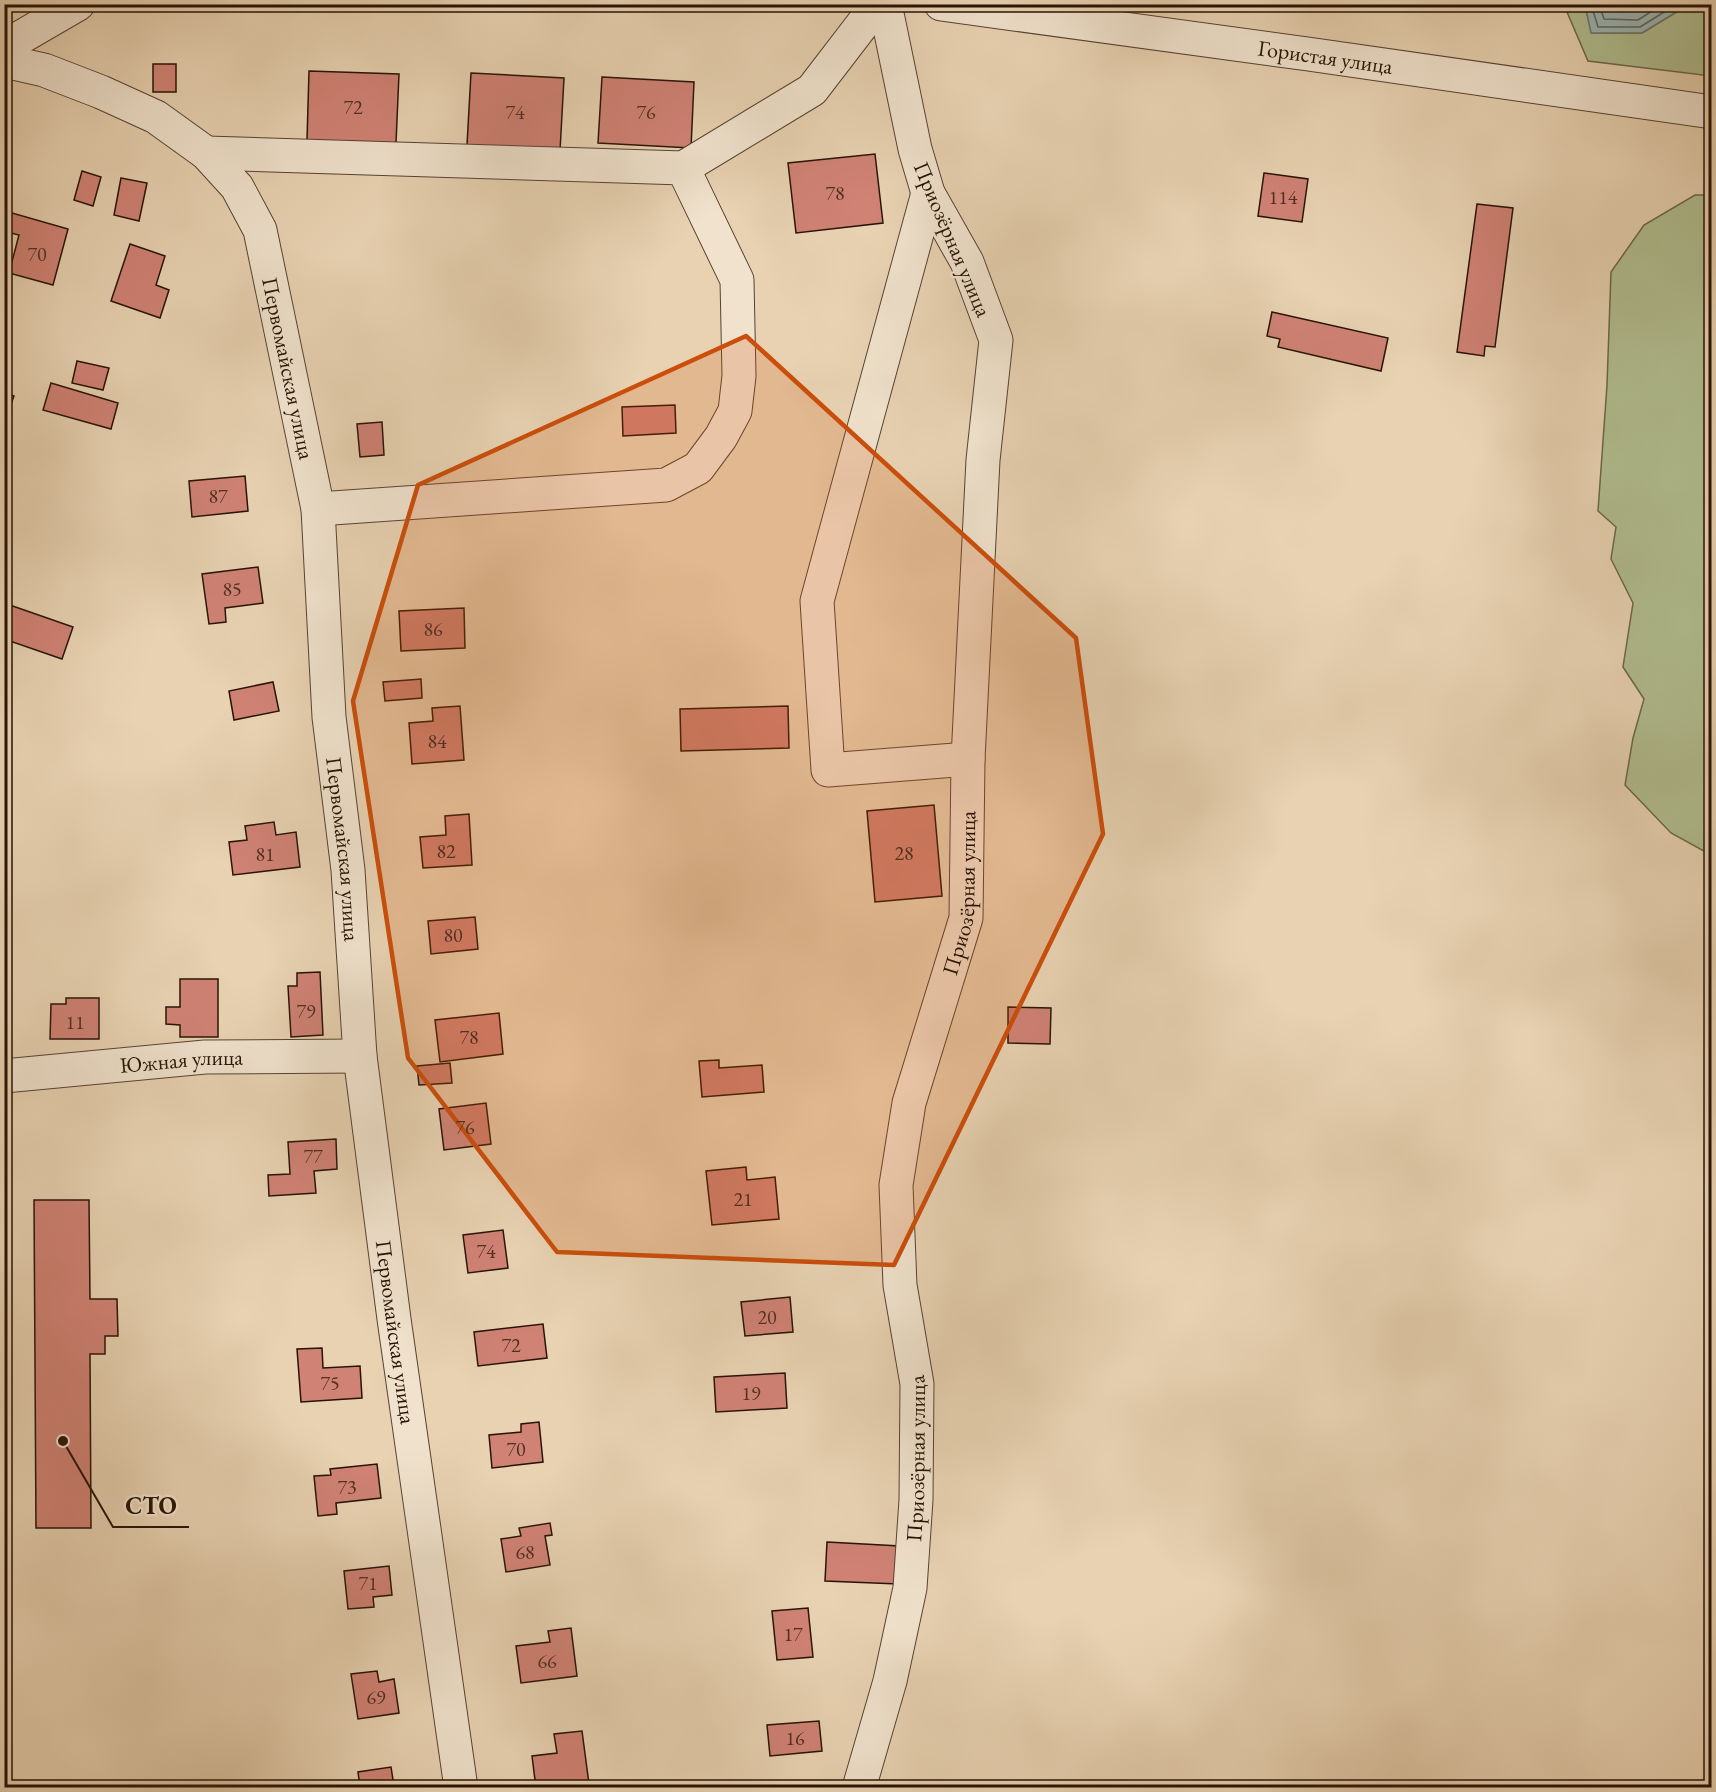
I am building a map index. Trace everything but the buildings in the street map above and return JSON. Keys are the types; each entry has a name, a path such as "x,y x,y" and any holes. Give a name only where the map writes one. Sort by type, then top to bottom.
{"street":[{"path":"4,47 78,4"},
{"path":"206,153 683,168 812,90 878,4"},
{"name":"Приозёрная улица","path":"859,1788 890,1681 910,1588 916,1500 917,1384 900,1285 896,1185 909,1104 966,918 968,759 983,460 996,340 967,262 928,193 915,149 885,4"},
{"name":"Гористая улица","path":"940,4 1712,111"},
{"name":"Первомайская улица","path":"4,60 44,70 156,117 206,153 237,187 260,230 318,509 329,717 348,870 360,1056 394,1319 461,1788"},
{"path":"318,509 666,485 698,468 721,437 735,411 739,376 737,280 683,168"},
{"path":"928,193 817,601 828,770 968,759"},
{"name":"Южная улица","path":"4,1076 205,1057 360,1056"}],"highlighted area":[{"path":"746,336 1076,638 1103,834 894,1265 557,1252 408,1058 353,701 418,485"}],"green space":[{"path":"1564,5 1585,5 1592,33 1642,33 1688,5 1699,5 1711,14 1711,76 1588,61"},
{"path":"1695,195 1712,195 1711,855 1671,833 1625,785 1633,738 1644,699 1623,667 1633,603 1611,559 1616,527 1598,511 1607,385 1611,272 1644,225"}],"water":[{"path":"1585,4 1688,5 1642,33 1591,33"}],"place":[{"name":"СТО","path":"63,1441"}]}
